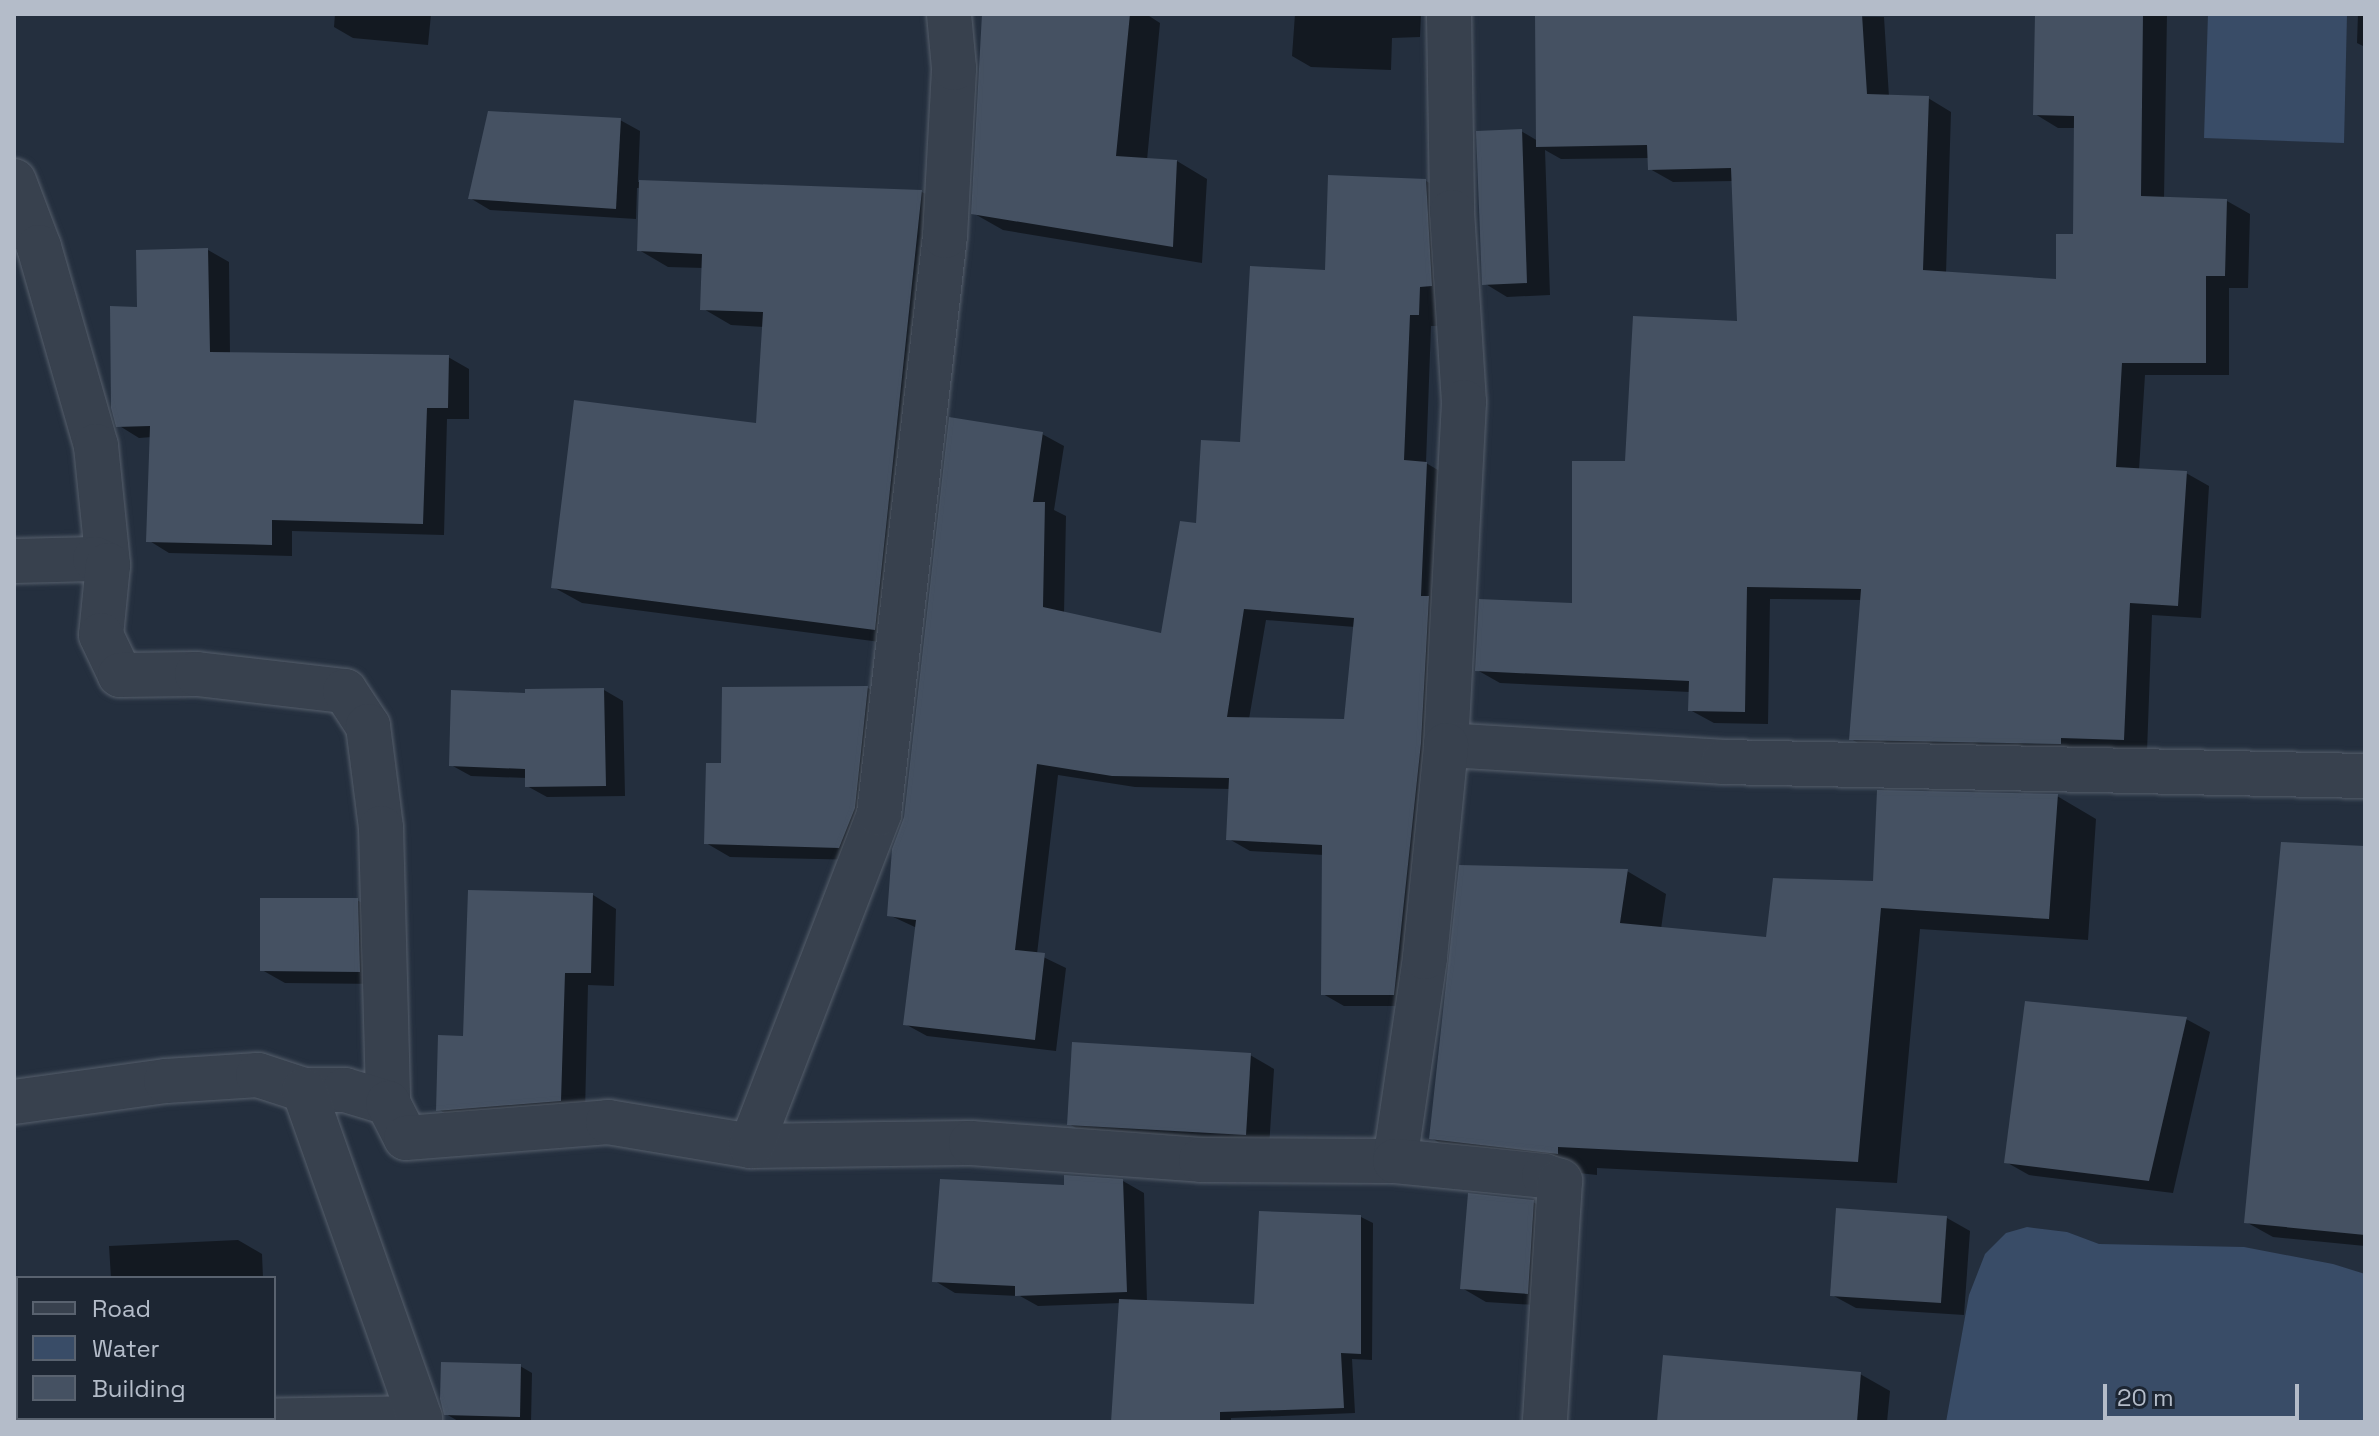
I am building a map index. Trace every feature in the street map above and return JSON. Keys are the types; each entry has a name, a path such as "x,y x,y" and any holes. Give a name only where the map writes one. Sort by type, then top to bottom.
{"street":[{"path":"751,1146 879,814 919,441 945,236 954,68 949,14"},
{"path":"1395,1161 1425,957 1446,745 1464,402 1452,212 1449,14"},
{"path":"14,181 39,247 96,446 108,565 101,635 120,675 197,674 345,691 368,726 381,828 388,1103 406,1138 608,1122 751,1146 971,1143 1201,1160 1395,1161 1544,1176 1560,1181 1545,1422"},
{"path":"14,561 95,559 108,565"},
{"path":"1446,745 1723,762 2365,776"},
{"path":"14,1102 166,1081 258,1075 304,1090 345,1090 388,1103"},
{"path":"187,1420 420,1418 304,1090"}],"water":[{"path":"2208,14 2347,14 2344,143 2204,138"},
{"path":"2027,1227 2067,1232 2099,1244 2244,1247 2333,1264 2365,1274 2365,1422 1946,1422 1969,1295 1985,1254 2006,1233"}],"building":[{"path":"982,14 1130,14 1116,156 1177,160 1173,247 971,214"},
{"path":"1535,14 1862,14 1867,94 1929,96 1923,270 2056,279 2056,234 2073,234 2074,116 2033,115 2035,14 2143,14 2141,196 2227,199 2225,276 2206,276 2206,363 2122,363 2116,467 2187,471 2178,606 2130,603 2124,740 2061,738 2061,744 1849,740 1861,589 1747,587 1745,712 1688,711 1689,681 1475,671 1479,599 1572,603 1572,461 1625,461 1633,316 1737,321 1731,168 1648,170 1647,145 1536,147"},
{"path":"488,111 621,118 616,209 468,199"},
{"path":"1522,129 1527,283 1482,285 1476,131"},
{"path":"1328,175 1426,179 1432,286 1420,287 1419,315 1410,315 1404,460 1427,462 1421,596 1429,596 1421,743 1394,995 1321,995 1322,845 1226,840 1229,778 1112,776 1037,764 1015,950 1045,953 1035,1040 903,1025 916,920 887,916 892,849 904,817 949,417 1043,432 1033,502 1045,502 1043,607 1161,633 1180,521 1196,523 1201,440 1240,442 1250,266 1325,270","holes":["1244,609 1354,618 1344,719 1227,717"]},
{"path":"639,180 922,190 875,630 551,588 574,400 756,423 763,312 700,310 702,254 637,251"},
{"path":"208,248 210,352 449,355 448,408 427,408 423,524 272,520 272,545 146,542 150,426 116,427 111,408 110,306 137,307 136,250"},
{"path":"868,686 855,808 839,848 704,844 706,763 721,763 722,687"},
{"path":"604,688 606,786 525,787 525,769 449,766 451,690 525,693 525,689"},
{"path":"1877,790 2058,794 2049,919 1881,908 1858,1162 1558,1147 1558,1154 1429,1139 1459,865 1628,869 1620,923 1766,937 1773,878 1873,881"},
{"path":"2281,842 2365,846 2365,1235 2244,1223"},
{"path":"468,890 593,893 591,973 565,973 561,1101 436,1111 438,1035 463,1036"},
{"path":"260,898 358,898 360,972 260,971"},
{"path":"2025,1001 2187,1017 2149,1181 2004,1163"},
{"path":"1072,1042 1251,1053 1246,1135 1067,1125"},
{"path":"1064,1175 1123,1179 1127,1292 1015,1296 1015,1286 932,1282 940,1179 1064,1185"},
{"path":"1468,1193 1534,1200 1528,1294 1460,1289"},
{"path":"1836,1208 1947,1216 1941,1303 1830,1296"},
{"path":"1259,1211 1361,1215 1361,1354 1341,1353 1344,1408 1220,1412 1220,1422 1111,1422 1119,1299 1254,1304"},
{"path":"1663,1355 1861,1372 1857,1422 1657,1422"},
{"path":"441,1362 521,1364 520,1417 444,1415 440,1399"}]}
